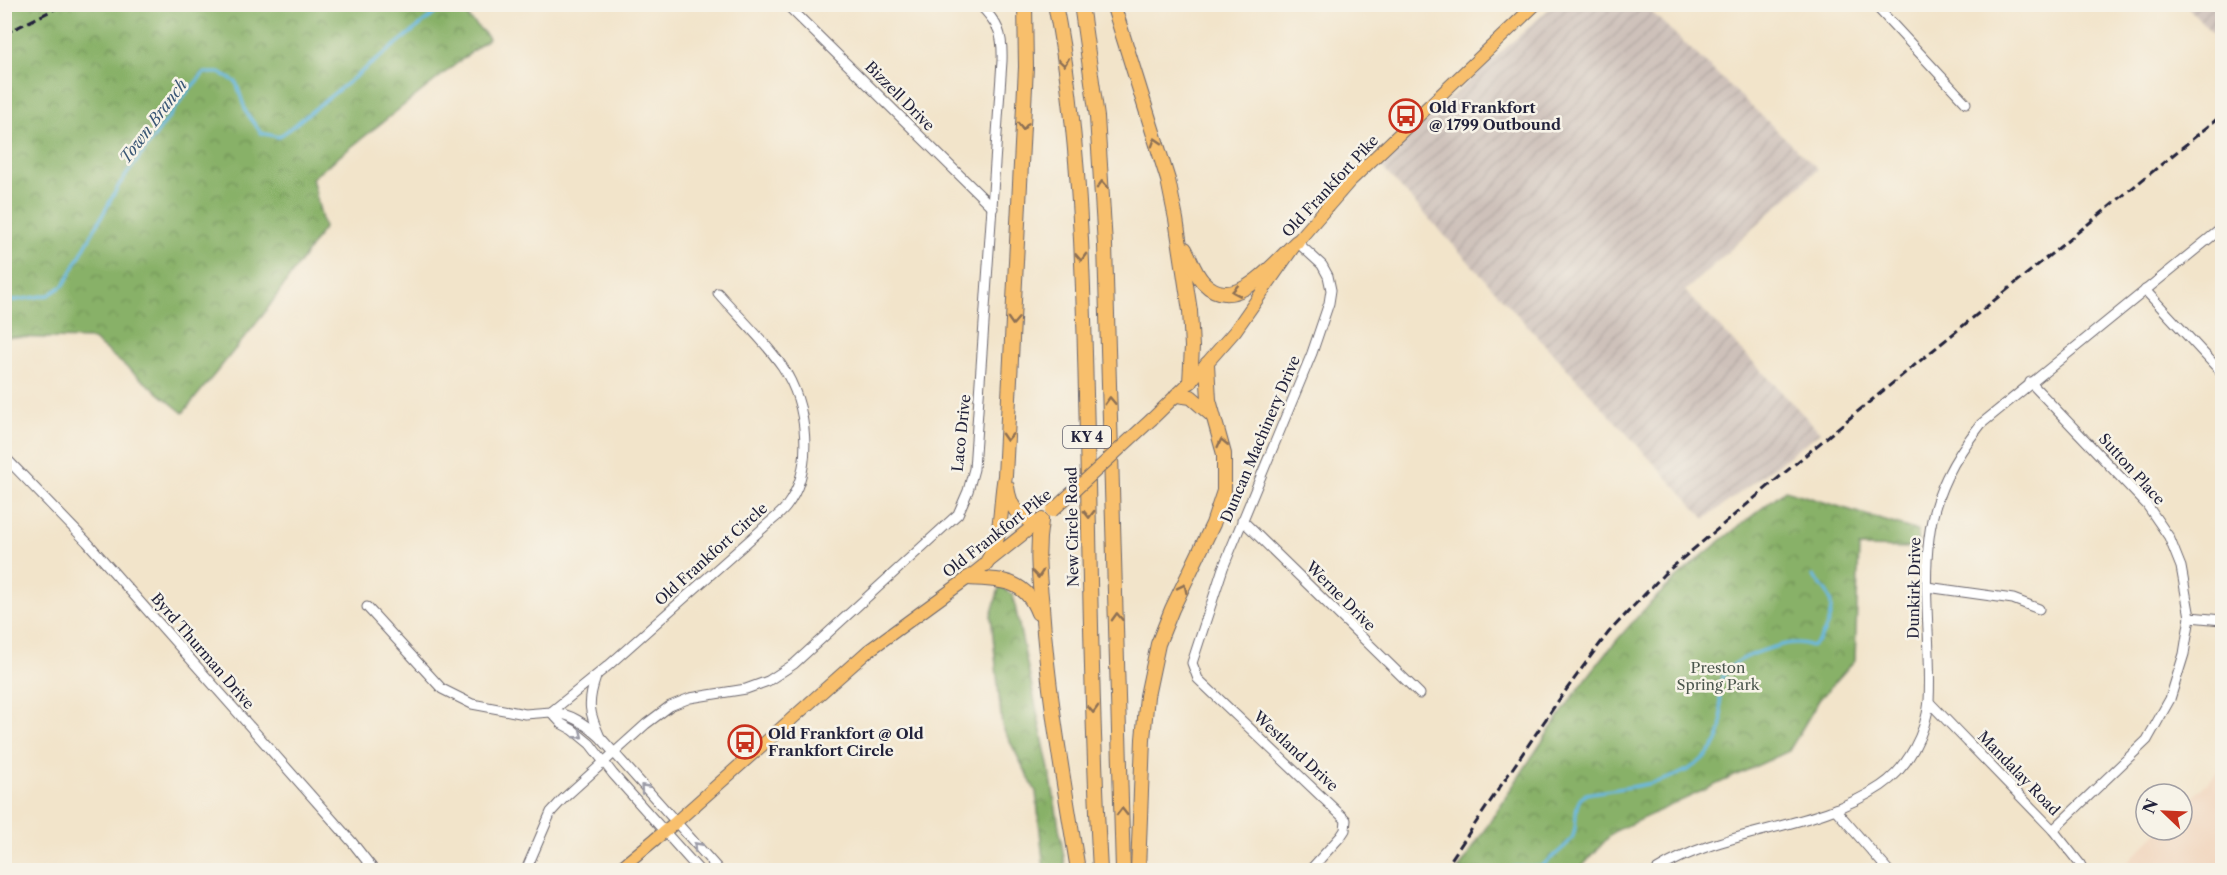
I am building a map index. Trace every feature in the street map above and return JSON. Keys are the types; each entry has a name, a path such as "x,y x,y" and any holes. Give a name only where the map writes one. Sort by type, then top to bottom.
{"highway":[{"path":"986,564 995,550 999,536 1005,476 1026,67 1025,4"},
{"name":"New Circle Road","path":"1055,4 1072,134 1084,317 1093,708 1100,870"},
{"name":"KY 4","path":"1081,4 1097,117 1104,234 1123,870"},
{"path":"1113,4 1168,180 1190,311 1192,347 1190,382"},
{"path":"1179,240 1204,283 1222,292 1248,288 1297,242"},
{"path":"1138,870 1143,739 1147,696 1158,644 1223,497 1224,454 1209,400 1207,364"},
{"path":"1177,395 1191,397 1214,417"},
{"path":"1005,476 1011,506 1024,518 1038,522 1037,558 1042,627 1052,713 1078,870"},
{"path":"968,578 1001,580 1024,590 1034,602 1042,627"}],"main road":[{"name":"Old Frankfort Pike","path":"618,870 676,822 868,651 968,578 1052,511 1152,419 1207,364 1235,331 1297,242 1356,176 1536,4"}],"street":[{"name":"Bizzell Drive","path":"786,4 993,208"},
{"name":"Laco Drive","path":"526,870 552,812 646,724 670,706 690,698 746,689 776,676 794,664 958,514 974,469 1003,44 996,22 979,4"},
{"path":"1874,4 1966,103"},
{"name":"Dunkirk Drive","path":"1656,870 1706,848 1835,809 1882,786 1897,772 1917,742 1925,723 1929,702 1927,586 1929,538 1932,517 1948,471 1963,446 1981,424 2223,228"},
{"name":"Duncan Machinery Drive","path":"1194,655 1242,520 1316,343 1329,303 1331,290 1328,276 1322,265 1297,242"},
{"path":"2145,290 2223,373"},
{"name":"Old Frankfort Circle","path":"551,712 597,675 786,507 798,481 803,460 805,429 795,388 782,365 718,293"},
{"name":"Sutton Place","path":"2030,382 2147,505 2169,537 2181,567 2190,617 2178,677 2170,699 2147,740 2054,830"},
{"name":"Byrd Thurman Drive","path":"7,459 92,547 352,842 374,870"},
{"name":"Werne Drive","path":"1242,520 1420,694"},
{"path":"1927,586 2013,599 2039,609"},
{"path":"367,607 442,689 472,704 525,714 561,712 600,737 719,870"},
{"path":"2190,617 2223,620"},
{"name":"Westland Drive","path":"1194,655 1192,669 1197,679 1346,820 1345,830 1341,836 1310,870"},
{"path":"597,675 590,693 590,712 600,737"},
{"name":"Mandalay Road","path":"1929,702 2054,830 2083,870"},
{"path":"551,712 562,724 590,744 603,762 699,870"},
{"path":"1835,809 1888,870"}],"shaded area":[{"path":"1553,5 1644,5 1818,169 1685,291 1820,432 1705,519 1378,163"},
{"path":"2186,5 2222,5 2222,44"},
{"path":"2222,768 2222,870 2120,870 2148,842 2194,842 2194,796"}],"green space":[{"path":"5,4 478,5 468,17 489,38 312,178 324,228 263,315 183,413 92,339 5,337"},
{"name":"Preston Spring Park","path":"1785,490 1918,531 1917,548 1859,547 1855,660 1819,700 1789,751 1613,832 1579,870 1458,870 1545,737 1617,641 1659,594 1711,548"},
{"path":"1000,585 1013,596 1052,784 1066,870 1044,870 1036,792 1002,726 991,616"}],"waterway":[{"name":"Town Branch","path":"4,302 49,295 64,285 119,185 188,91 204,73 220,73 236,82 246,112 261,133 279,137 447,4"},
{"path":"1510,870 1514,867 1540,867 1566,845 1574,832 1578,803 1586,794 1634,787 1666,779 1695,766 1707,755 1718,739 1722,724 1720,683 1727,670 1743,659 1786,644 1811,646 1824,632 1831,612 1830,599 1813,576"}],"railway":[{"path":"4,34 65,4"},
{"path":"1444,870 1593,653 1609,632 1664,574 1851,417 2222,115"}],"place":[{"name":"Old Frankfort @ 1799 Outbound","path":"1406,116"},
{"name":"Old Frankfort @ Old Frankfort Circle","path":"745,742"}]}
